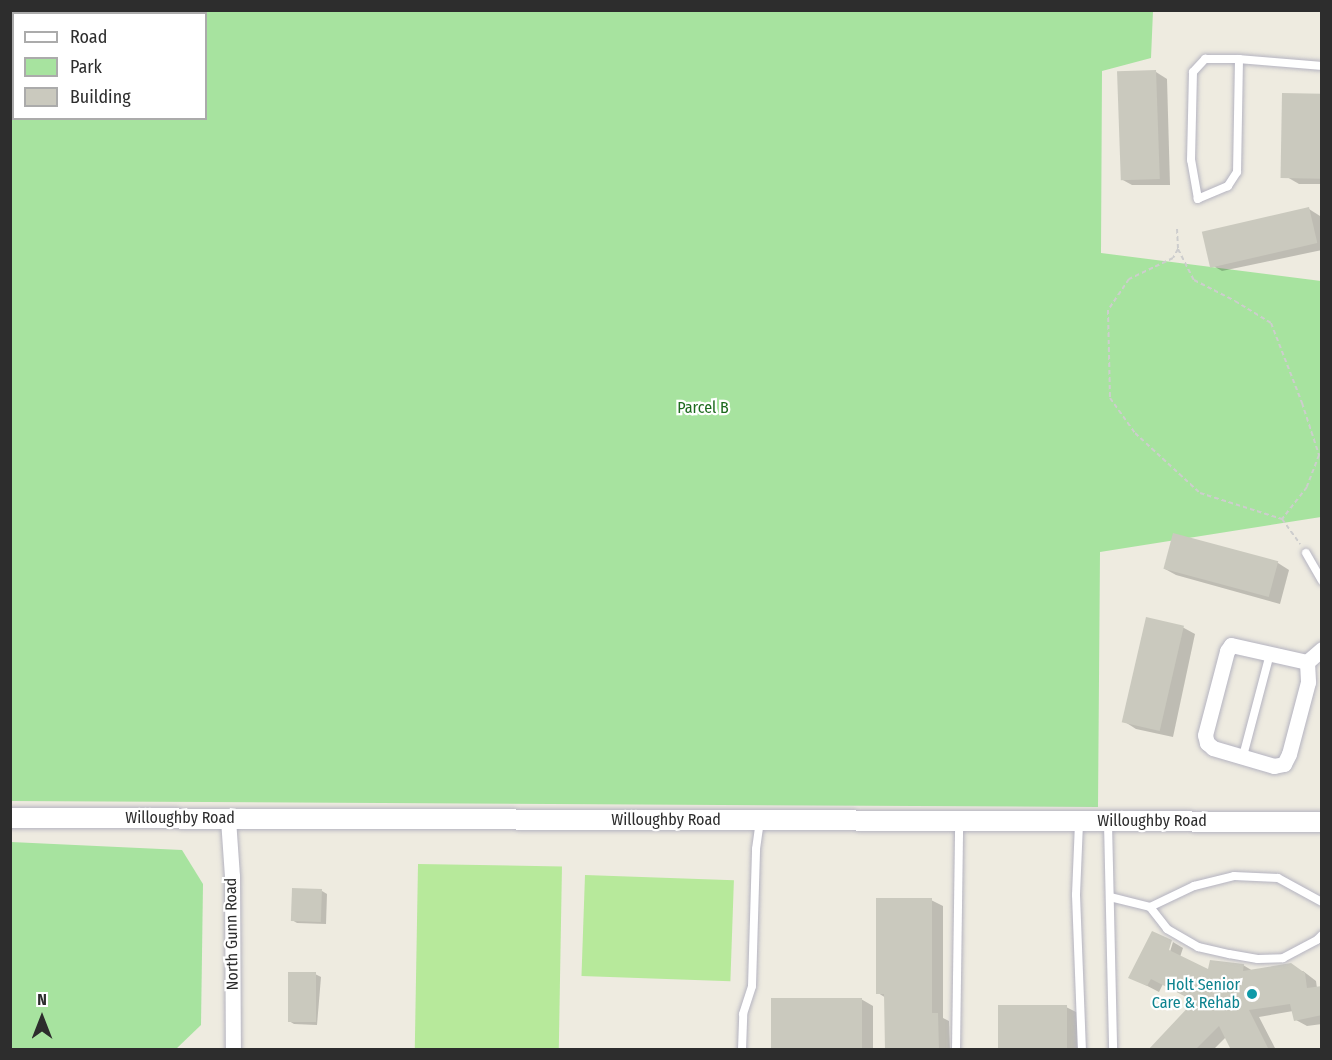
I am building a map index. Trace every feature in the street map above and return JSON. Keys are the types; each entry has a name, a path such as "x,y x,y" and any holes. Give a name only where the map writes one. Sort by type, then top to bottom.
{"street":[{"path":"1232,645 1307,662 1308,682 1289,754 1284,764 1274,766 1213,748 1207,743 1205,735 1224,662 1232,645"},
{"path":"1307,662 1322,649"},
{"name":"Willoughby Road","path":"10,818 1322,822"},
{"name":"North Gunn Road","path":"228,819 232,876 233,1050"}],"lane":[{"path":"1239,59 1237,172 1228,186 1198,199 1191,160 1193,72 1205,59 1239,59 1322,66"},
{"path":"1306,553 1322,580"},
{"path":"1243,756 1271,653"},
{"path":"742,1050 743,1014 752,986 756,849 761,820"},
{"path":"956,1050 959,821"},
{"path":"1079,821 1076,895 1082,1050"},
{"path":"1108,821 1113,1050"},
{"path":"1149,907 1194,886 1234,876 1278,878 1322,902"},
{"path":"1110,897 1149,907 1167,929 1198,947 1238,956 1258,959 1283,958 1322,935"}],"path":[{"path":"1177,229 1178,249 1194,280 1271,322 1302,403 1319,455 1307,487 1282,519"},
{"path":"1178,249 1173,258 1129,279 1108,310 1110,398 1135,433 1200,493 1282,519 1306,553"}],"green space":[{"name":"Parcel B","path":"11,11 1153,11 1151,58 1102,71 1101,253 1321,281 1321,517 1100,552 1098,807 11,801"},
{"path":"11,842 182,850 203,884 201,1025 176,1049 11,1049"},
{"path":"418,864 562,867 559,1050 415,1049"},
{"path":"585,875 734,880 730,981 581,976"}],"building":[{"path":"1156,70 1160,179 1121,180 1117,71"},
{"path":"1282,93 1322,94 1321,179 1281,178"},
{"path":"1309,207 1317,243 1210,268 1202,232"},
{"path":"1173,533 1278,561 1269,597 1163,569"},
{"path":"1146,617 1184,626 1160,731 1122,722"},
{"path":"292,888 322,889 321,922 291,921"},
{"path":"876,898 932,898 932,1013 938,1013 939,1050 885,1050 884,994 876,994"},
{"name":"Holt Senior Care & Rehab","path":"1152,931 1172,940 1169,950 1208,969 1210,960 1244,964 1243,971 1291,963 1305,973 1307,988 1322,986 1322,1015 1294,1021 1290,1004 1249,1010 1269,1050 1231,1050 1219,1026 1195,1050 1148,1050 1194,1001 1151,979 1147,986 1128,978"},
{"path":"288,972 316,972 316,1022 288,1022"},
{"path":"771,998 862,998 862,1050 771,1050"},
{"path":"998,1005 1067,1005 1067,1050 998,1050"}],"place":[{"name":"Holt Senior Care & Rehab","path":"1252,994"}]}
